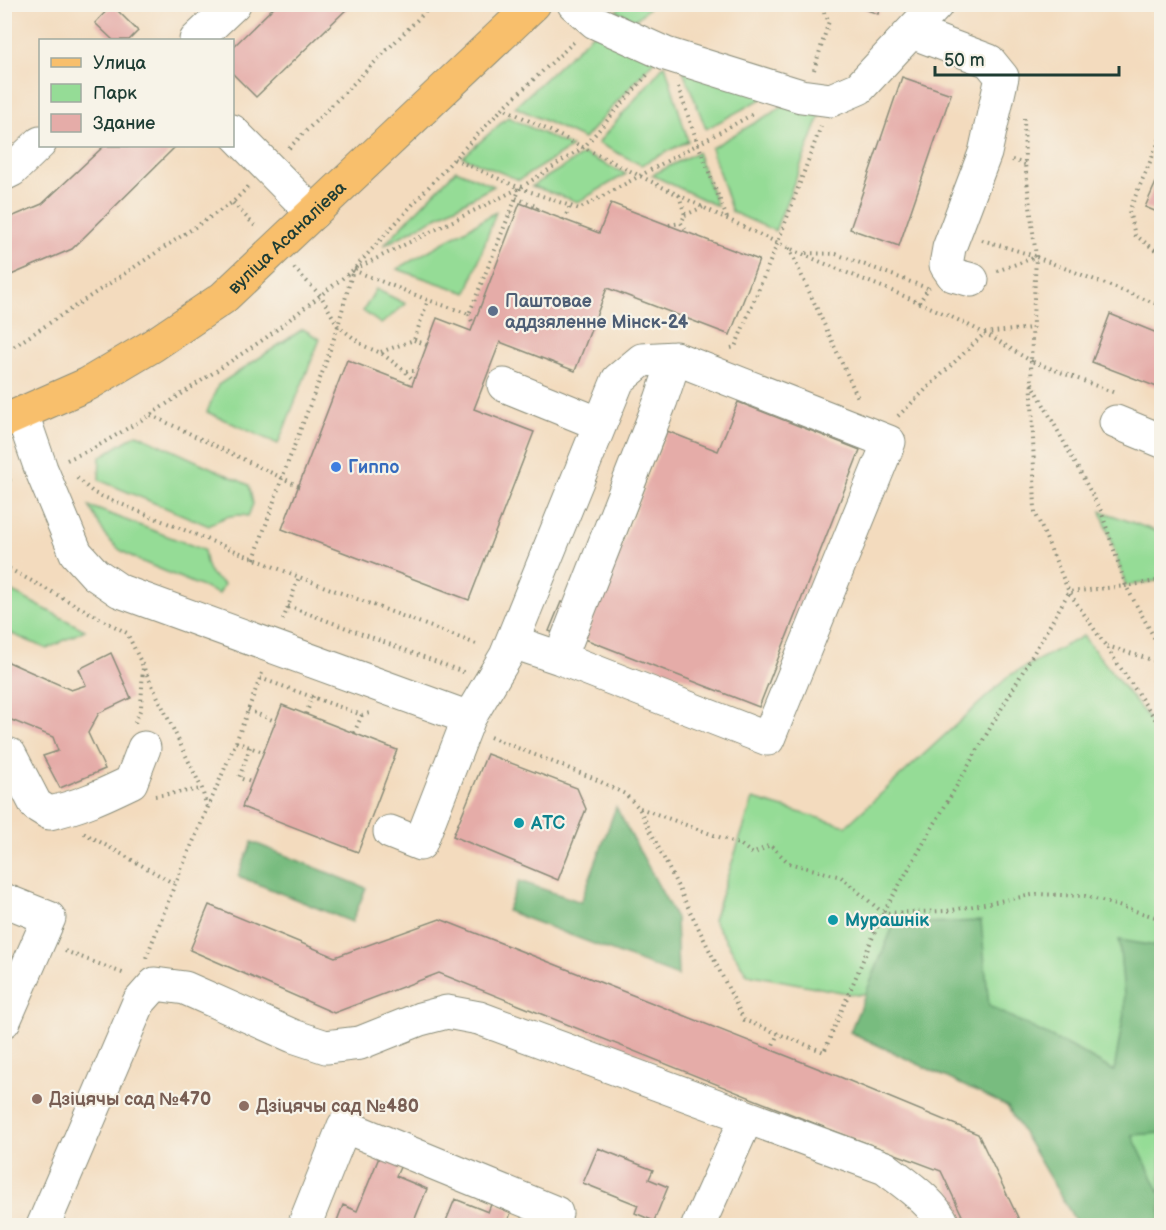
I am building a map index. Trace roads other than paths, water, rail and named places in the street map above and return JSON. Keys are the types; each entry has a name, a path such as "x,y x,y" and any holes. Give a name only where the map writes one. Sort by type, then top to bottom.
{"main road":[{"name":"вуліца Асаналіева","path":"13,418 97,378 152,346 223,298 534,4"}],"lane":[{"path":"197,39 234,4"},
{"path":"574,4 595,22 809,97 859,88 937,4"},
{"path":"912,32 990,61 1002,77 985,153 949,248 946,265 953,274 972,280"},
{"path":"234,133 313,213"},
{"path":"4,174 12,170 39,144"},
{"path":"560,658 661,400 675,358"},
{"path":"390,832 420,844 469,718 504,660 618,380 642,360 675,358 889,442 768,739 560,658 504,660"},
{"path":"504,385 600,424"},
{"path":"1117,408 1161,441"},
{"path":"13,418 41,469 76,553 95,574 120,591 469,718"},
{"path":"4,753 10,755 36,805 49,813 92,801 131,782 138,739"},
{"path":"4,900 49,918 4,1021"},
{"path":"43,1226 139,1002 155,984 185,988 293,1036 326,1047 360,1043 420,1019 447,1012 479,1018 885,1168 922,1197 941,1219 944,1226"},
{"path":"698,1226 747,1117"},
{"path":"304,1226 344,1126 556,1213 551,1226"}],"place":[{"name":"Паштовае аддзяленне Мінск-24","path":"493,311"},
{"name":"Гиппо","path":"336,467"},
{"name":"АТС","path":"519,823"},
{"name":"Мурашнік","path":"833,920"},
{"name":"Дзіцячы сад №470","path":"37,1099"},
{"name":"Дзіцячы сад №480","path":"244,1106"}]}
